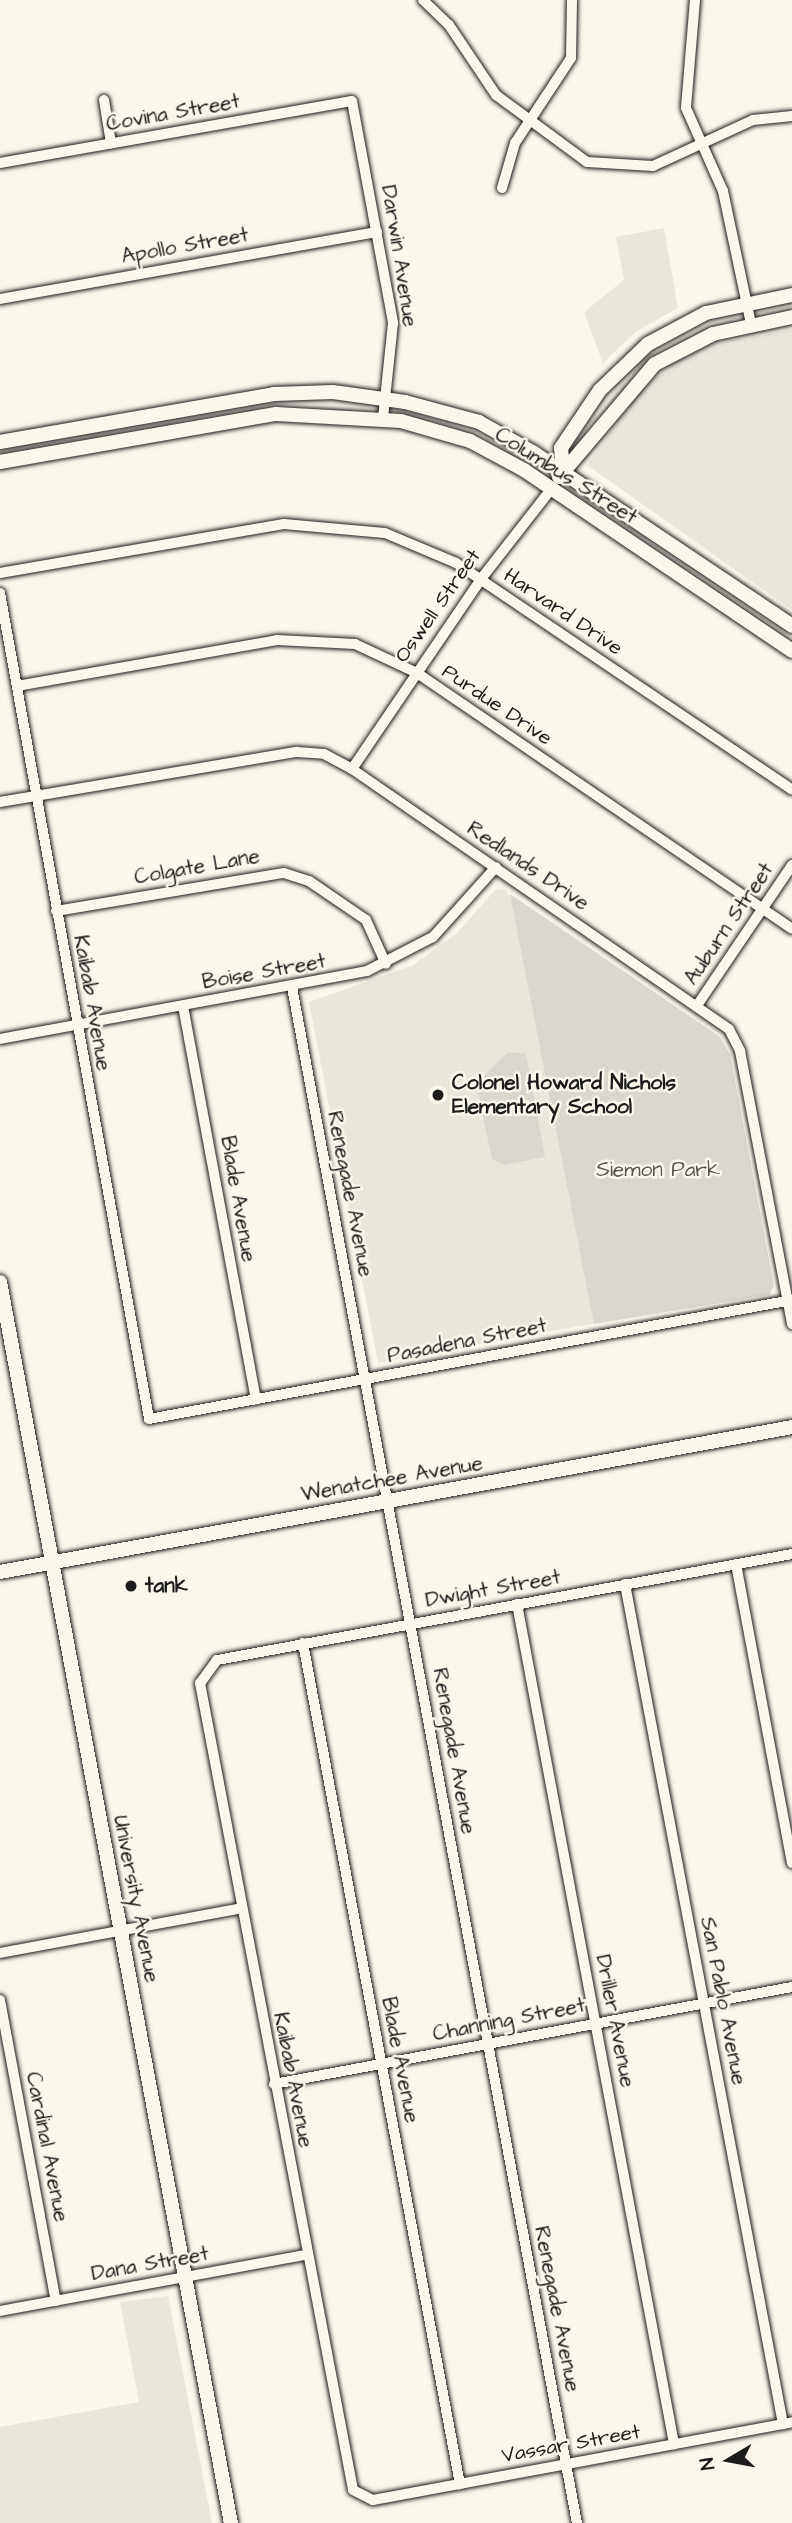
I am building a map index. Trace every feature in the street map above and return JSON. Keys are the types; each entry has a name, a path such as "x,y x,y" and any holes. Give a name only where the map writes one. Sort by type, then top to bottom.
{"main road":[{"name":"Oswell Street","path":"563,470 561,448 631,358 686,321 747,303 792,295"},
{"name":"Oswell Street","path":"552,488 563,470 655,365 693,342 751,324 792,317"},
{"name":"Columbus Street","path":"0,442 274,394 386,398 479,422 563,470 792,626"},
{"name":"Columbus Street","path":"0,462 276,414 383,418 471,441 552,488 792,651"},
{"name":"University Avenue","path":"0,1282 231,2523"},
{"name":"Wenatchee Avenue","path":"0,1572 792,1427"}],"street":[{"path":"423,0 449,25 484,82 528,122 571,154 612,167 653,166 753,120 792,116"},
{"path":"502,188 528,122 571,58 572,0"},
{"path":"695,0 684,93 702,145 723,191 751,324"},
{"path":"104,100 111,144"},
{"name":"Covina Street","path":"0,163 352,101"},
{"name":"Darwin Avenue","path":"352,101 393,323 383,418"},
{"name":"Apollo Street","path":"0,299 377,232"},
{"name":"Oswell Street","path":"352,769 481,579 552,488"},
{"name":"Harvard Drive","path":"0,573 309,523 410,541 481,579 792,790"},
{"name":"Kaibab Avenue","path":"0,593 149,1419"},
{"name":"Purdue Drive","path":"16,686 296,638 355,643 417,673 792,929"},
{"name":"Redlands Drive","path":"0,802 37,799 297,752 324,754 352,769 698,1004 729,1030 740,1051 790,1300 792,1324"},
{"name":"Auburn Street","path":"698,1004 792,865"},
{"name":"Boise Street","path":"0,1040 292,987 386,964 448,925 496,867"},
{"name":"Colgate Lane","path":"57,911 284,873 309,881 366,920 386,964"},
{"name":"Renegade Avenue","path":"292,987 577,2523"},
{"name":"Blade Avenue","path":"183,1006 256,1399"},
{"name":"Pasadena Street","path":"149,1419 790,1300"},
{"name":"Dwight Street","path":"205,1669 216,1660 792,1554"},
{"path":"736,1564 792,1863"},
{"name":"San Pablo Avenue","path":"625,1584 787,2423"},
{"name":"Driller Avenue","path":"517,1604 674,2444"},
{"name":"Blade Avenue","path":"303,1643 460,2484"},
{"name":"Kaibab Avenue","path":"205,1669 200,1683 274,2084 348,2479 358,2495"},
{"path":"0,1953 242,1908"},
{"name":"Channing Street","path":"274,2084 792,1987"},
{"name":"Cardinal Avenue","path":"0,2000 56,2301"},
{"name":"Dana Street","path":"0,2311 306,2255"},
{"name":"Vassar Street","path":"358,2495 373,2500 787,2423"}],"shaded area":[{"path":"664,228 678,308 637,331 603,363 584,312 624,280 616,237"},
{"path":"792,329 792,610 587,465 640,391 672,364 714,344"},
{"name":"Colonel Howard Nichols Elementary School","path":"505,889 765,1292 378,1363 309,1002 413,965 457,933 495,890"},
{"path":"168,2296 212,2523 0,2523 0,2427 139,2402 120,2302"}],"green space":[{"name":"Siemon Park","path":"510,894 719,1036 730,1054 774,1286 769,1295 594,1324"},
{"path":"508,1052 526,1054 545,1157 504,1165 492,1159 476,1084"}],"place":[{"name":"Colonel Howard Nichols Elementary School","path":"438,1095"},
{"name":"tank","path":"131,1586"}]}
